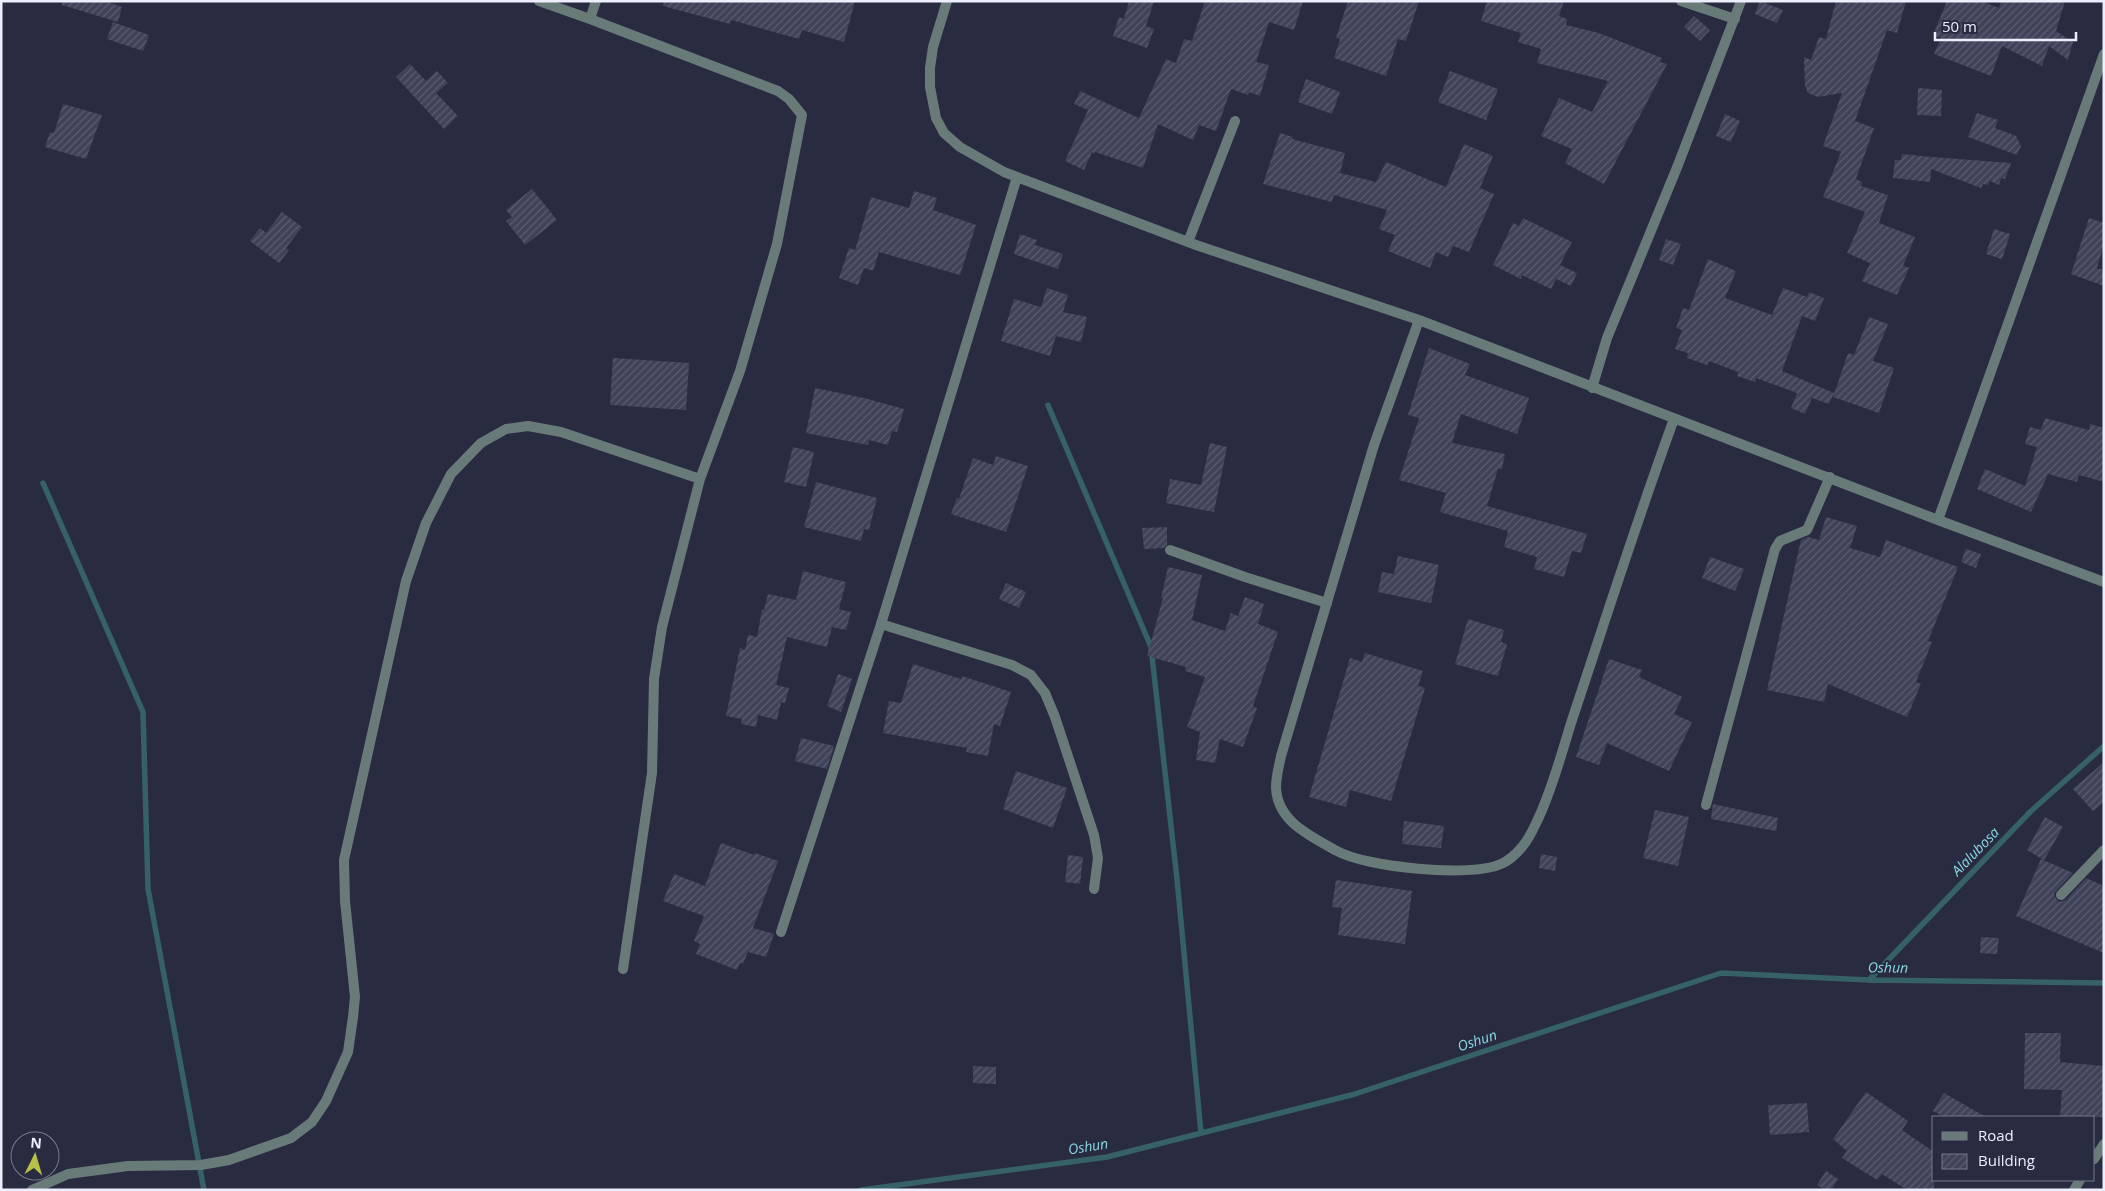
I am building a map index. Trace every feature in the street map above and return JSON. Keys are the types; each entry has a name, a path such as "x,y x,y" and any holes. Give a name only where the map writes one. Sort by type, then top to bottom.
{"street":[{"path":"539,1 778,92 789,99 802,115 799,139 771,262 740,371 700,479 662,627 654,679 652,773 622,969"},
{"path":"590,19 596,1"},
{"path":"947,1 933,46 930,68 930,87 936,118 944,134 960,148 1004,172 1188,242 1419,320 1592,388 2104,582"},
{"path":"1681,1 1735,19"},
{"path":"1592,388 1607,338 1741,1"},
{"path":"1938,520 2104,54"},
{"path":"1188,242 1235,122"},
{"path":"781,932 881,624 1017,178"},
{"path":"1419,320 1374,445 1281,756 1276,787 1283,813 1302,831 1342,854 1370,862 1445,871 1486,868 1502,864 1522,847 1531,834 1551,790 1674,419"},
{"path":"32,1190 68,1174 128,1166 201,1165 229,1160 291,1138 312,1122 326,1100 348,1052 355,997 345,901 344,860 406,582 426,523 451,474 481,443 506,429 528,426 560,432 700,479"},
{"path":"1706,805 1775,549 1780,541 1807,530 1830,477"},
{"path":"1170,550 1245,577 1327,603"},
{"path":"881,624 1012,665 1031,675 1045,693 1056,717 1094,835 1098,858 1094,889"},
{"path":"2061,896 2104,850"},
{"path":"2095,1158 2104,1144"}],"building":[{"path":"62,1 105,1 122,7 118,22 62,5"},
{"path":"664,1 855,1 844,42 802,30 799,39 731,20 730,24 663,6"},
{"path":"1129,1 1154,1 1146,26 1154,29 1147,48 1113,36 1119,17 1124,19"},
{"path":"1205,1 1303,1 1294,30 1269,22 1256,62 1269,65 1260,96 1249,92 1248,95 1231,89 1216,131 1199,125 1193,140 1158,124 1143,168 1095,152 1095,154 1092,152 1084,170 1065,161 1088,110 1074,104 1080,91 1139,118 1166,59 1176,63 1184,39 1192,41"},
{"path":"1348,1 1419,1 1406,41 1398,39 1386,76 1334,58 1340,39 1336,38"},
{"path":"1487,1 1564,1 1559,16 1567,19 1566,25 1599,33 1662,58 1660,62 1667,64 1604,184 1565,163 1572,149 1541,136 1559,98 1592,112 1608,81 1537,63 1541,49 1518,42 1521,33 1481,21"},
{"path":"1760,1 1783,10 1777,23 1755,14"},
{"path":"1836,1 1906,1 1897,33 1887,30 1855,121 1874,128 1856,179 1862,182 1861,186 1888,195 1879,223 1915,237 1903,266 1909,268 1897,295 1862,281 1870,263 1847,253 1865,212 1823,197 1841,152 1823,146 1842,93 1818,97 1808,93 1805,86 1804,57 1811,60 1819,37 1826,39"},
{"path":"1947,1 1981,1 1999,8 2001,1 2065,1 2056,31 2073,42 2068,60 2049,46 2042,66 2002,46 1991,76 1934,54 1941,38 1933,35"},
{"path":"1694,16 1710,30 1700,41 1684,27"},
{"path":"113,22 149,35 143,51 107,39"},
{"path":"410,64 426,81 437,71 448,83 436,93 458,116 444,129 396,77"},
{"path":"1450,71 1498,89 1486,120 1438,102"},
{"path":"1306,79 1340,92 1332,114 1298,102"},
{"path":"1918,88 1942,90 1941,116 1917,115"},
{"path":"63,104 102,115 86,159 45,147 50,132 54,133"},
{"path":"1977,113 1998,120 1995,128 2016,136 2021,146 2017,155 1968,137"},
{"path":"1725,114 1740,121 1731,142 1716,136"},
{"path":"1280,133 1293,137 1292,139 1345,153 1340,173 1376,182 1386,162 1446,187 1464,144 1493,156 1480,188 1494,194 1469,252 1453,246 1448,257 1436,252 1430,268 1388,251 1395,235 1379,229 1387,210 1334,195 1332,202 1263,184"},
{"path":"1902,154 2011,163 2005,179 2001,178 1999,185 1990,181 1988,185 1983,184 1981,188 1931,169 1930,182 1893,178 1895,160 1901,160"},
{"path":"532,189 557,220 525,245 506,221 512,217 506,210"},
{"path":"914,191 937,198 933,210 976,225 960,275 879,252 873,271 864,268 858,285 839,278 849,248 855,250 871,197 909,208"},
{"path":"282,212 302,227 286,248 289,250 279,263 250,241 260,228 266,233"},
{"path":"1523,218 1572,242 1560,265 1577,273 1571,286 1556,279 1551,289 1522,275 1521,279 1493,265 1513,223 1519,226"},
{"path":"2089,218 2104,223 2104,244 2097,268 2104,270 2104,286 2071,274"},
{"path":"1994,229 2010,234 2002,259 1986,254"},
{"path":"1020,234 1037,240 1035,245 1063,254 1058,269 1014,254"},
{"path":"1666,239 1681,244 1673,265 1659,260"},
{"path":"1708,259 1736,271 1725,298 1772,315 1783,288 1807,297 1809,292 1824,298 1815,321 1802,316 1782,371 1834,393 1829,404 1812,398 1805,414 1791,408 1797,393 1756,378 1755,382 1737,376 1738,372 1709,361 1707,365 1687,358 1688,353 1675,349 1682,330 1676,328 1683,308 1689,310"},
{"path":"1047,288 1068,295 1063,312 1087,317 1081,342 1056,336 1050,356 1001,341 1014,299 1041,307"},
{"path":"1869,317 1888,324 1873,361 1894,368 1879,413 1833,397 1848,353 1854,355"},
{"path":"1429,348 1470,364 1465,375 1529,398 1517,434 1461,414 1452,443 1505,454 1502,469 1498,469 1487,506 1587,534 1581,553 1572,551 1564,577 1534,569 1537,557 1504,547 1508,531 1440,512 1446,493 1399,480 1419,418 1408,415"},
{"path":"613,358 689,363 686,410 610,405"},
{"path":"815,388 864,398 904,409 897,432 892,431 888,445 869,440 868,445 806,433"},
{"path":"2045,418 2089,430 2090,424 2104,428 2104,482 2079,475 2077,482 2048,474 2031,512 1977,489 1985,469 2025,486 2037,447 2025,444 2030,427 2041,430"},
{"path":"1210,443 1227,447 1214,512 1166,503 1170,479 1201,485"},
{"path":"793,447 814,452 806,487 784,482"},
{"path":"996,456 1028,466 1006,532 951,514 957,498 959,499 973,458 993,465"},
{"path":"816,482 877,498 869,530 864,529 861,541 804,527"},
{"path":"1826,517 1857,526 1850,548 1880,557 1886,540 1958,567 1928,641 1932,642 1916,682 1921,684 1907,717 1828,684 1824,702 1767,690 1801,540 1808,537 1819,540"},
{"path":"1167,527 1167,544 1164,548 1144,549 1142,528"},
{"path":"1966,549 1981,554 1976,568 1961,562"},
{"path":"1398,556 1439,565 1431,603 1378,592 1382,572 1394,574"},
{"path":"1710,557 1744,569 1735,591 1702,578"},
{"path":"1168,567 1202,575 1192,620 1225,631 1231,613 1238,616 1245,597 1264,604 1258,624 1278,632 1253,706 1257,708 1243,747 1220,739 1215,763 1196,760 1200,732 1187,727 1205,677 1185,671 1186,667 1147,656 1163,598 1161,598"},
{"path":"803,571 846,582 839,609 851,612 846,630 832,627 827,647 787,637 776,685 789,688 785,703 781,702 777,720 758,715 756,727 741,724 742,719 726,716 740,648 745,650 748,635 757,637 762,610 764,610 768,594 796,600"},
{"path":"1006,583 1026,592 1019,608 999,599"},
{"path":"1468,619 1504,630 1501,642 1507,644 1498,676 1455,664"},
{"path":"1365,653 1423,671 1418,686 1425,688 1391,801 1350,790 1346,807 1309,797 1350,658 1362,662"},
{"path":"1609,659 1642,670 1639,677 1682,697 1674,714 1692,722 1669,771 1607,743 1599,765 1576,757"},
{"path":"913,664 961,679 962,676 1011,692 1000,726 994,724 988,756 966,752 967,748 883,733 889,701 901,703"},
{"path":"838,674 852,679 841,712 827,706"},
{"path":"801,738 834,746 827,769 795,761"},
{"path":"2104,762 2104,802 2093,811 2073,789"},
{"path":"1016,771 1067,788 1053,828 1003,809"},
{"path":"1713,804 1778,818 1776,831 1711,819"},
{"path":"1655,810 1689,817 1678,866 1643,858"},
{"path":"2045,817 2063,827 2044,860 2027,850"},
{"path":"1404,821 1444,826 1441,848 1402,844"},
{"path":"721,843 754,855 755,853 778,861 753,928 774,934 766,957 748,952 743,964 740,963 737,970 696,954 700,944 694,941 704,916 663,901 674,874 705,886"},
{"path":"1541,854 1557,857 1555,871 1539,868"},
{"path":"1068,855 1083,857 1080,884 1065,882"},
{"path":"2041,859 2073,873 2054,893 2059,902 2066,900 2086,878 2104,886 2104,953 2016,916"},
{"path":"1336,880 1412,891 1405,944 1338,935 1342,908 1332,907"},
{"path":"1981,937 1999,938 1997,954 1980,953"},
{"path":"2025,1033 2061,1033 2060,1062 2104,1066 2104,1117 2060,1116 2062,1090 2024,1089"},
{"path":"973,1066 996,1067 996,1084 973,1083"},
{"path":"1866,1092 1908,1121 1902,1130 1932,1151 1932,1181 1934,1181 1934,1190 1907,1190 1882,1174 1877,1180 1842,1158 1847,1151 1833,1139"},
{"path":"1944,1093 1984,1116 1942,1116 1933,1111"},
{"path":"1807,1103 1809,1132 1770,1135 1768,1105"},
{"path":"1826,1171 1838,1179 1831,1190 1825,1190 1817,1185"}],"waterway":[{"path":"1048,405 1151,647 1177,879 1201,1133"},
{"path":"43,483 143,712 148,889 204,1190"},
{"name":"Alalubosa","path":"1869,980 2031,811 2104,746"},
{"name":"Oshun","path":"861,1190 1107,1157 1355,1094 1721,973 1869,980 2104,983"}]}
